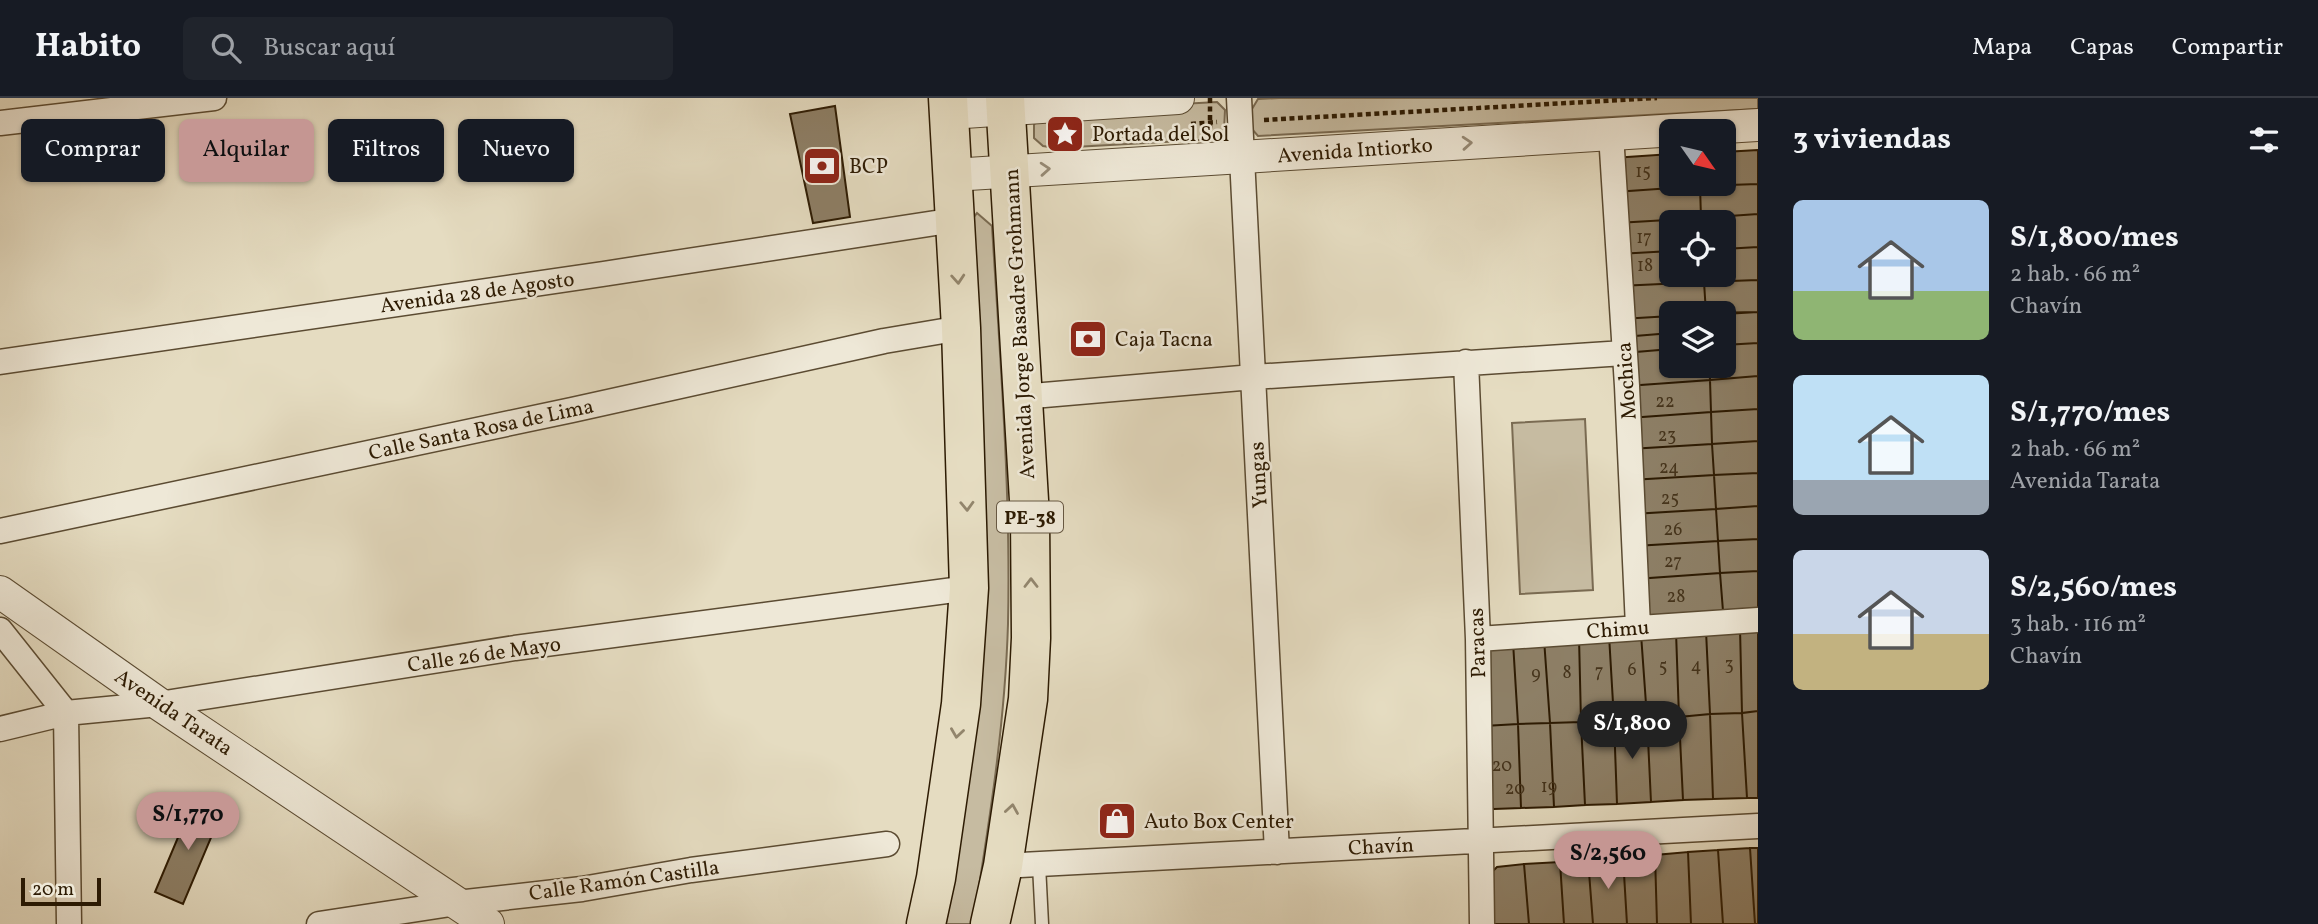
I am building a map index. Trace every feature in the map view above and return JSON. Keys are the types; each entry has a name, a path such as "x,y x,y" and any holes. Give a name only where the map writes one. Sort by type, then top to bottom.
{"highway":[{"name":"Avenida Jorge Basadre Grohmann","path":"990,924 1021,866 1031,638 1030,517 1005,103"},
{"name":"PE-38","path":"926,924 936,878 961,704 970,587 961,328 949,105"}],"street":[{"path":"0,123 213,98"},
{"path":"949,105 1005,103 1181,111"},
{"name":"Yungas","path":"1239,109 1277,852"},
{"name":"Avenida Intiorko","path":"952,175 1758,125"},
{"name":"Mochica","path":"1611,134 1638,627"},
{"name":"Avenida 28 de Agosto","path":"0,362 955,220"},
{"name":"Calle Santa Rosa de Lima","path":"0,531 884,341 961,328"},
{"path":"1021,397 1253,377 1623,353"},
{"name":"Paracas","path":"1466,362 1478,639 1482,924"},
{"name":"Calle 26 de Mayo","path":"0,729 66,713 159,704 515,648 970,587"},
{"name":"Avenida Tarata","path":"0,592 159,704 488,924"},
{"name":"Chimu","path":"1478,639 1758,620"},
{"path":"0,629 66,713 69,924"},
{"name":"Chavín","path":"1021,866 1758,826"},
{"name":"Calle Ramón Castilla","path":"319,924 887,844"}],"lane":[{"path":"1021,866 1042,924"}],"path":[{"path":"1181,111 1657,98"}],"shaded area":[{"path":"1758,98 1758,109 1258,136 1251,128 1252,109 1258,99"},
{"path":"1217,102 1225,110 1224,131 1218,139 1056,148 1043,146 1034,138 1037,118 1053,111"},
{"path":"977,213 992,226 1006,474 1008,624 1000,737 973,924 946,924 967,788 968,224"},
{"path":"1585,419 1593,590 1520,594 1512,423"}],"building":[{"name":"BCP","path":"835,106 850,217 813,223 790,114"},
{"path":"1758,150 1758,184 1736,185 1736,151"},
{"path":"1659,155 1659,189 1615,192 1613,158"},
{"path":"1758,184 1758,214 1736,216 1736,210 1701,210 1700,196 1736,196 1736,185"},
{"path":"1659,189 1659,196 1700,196 1701,210 1659,210 1659,220 1617,223 1615,192"},
{"path":"1758,214 1758,247 1736,248 1736,216"},
{"path":"1659,220 1659,252 1618,254 1617,223"},
{"path":"1758,247 1758,280 1736,281 1736,248"},
{"path":"1659,252 1659,284 1619,286 1618,254"},
{"path":"1758,280 1758,312 1736,312 1736,301 1705,301 1704,287 1736,287 1736,281"},
{"path":"1659,284 1659,287 1704,287 1705,301 1659,301 1659,317 1621,319 1619,286"},
{"path":"1758,312 1758,343 1736,344 1736,313"},
{"path":"1659,317 1659,334 1623,337 1621,319"},
{"path":"1659,334 1659,350 1624,353 1623,337"},
{"path":"1758,343 1758,376 1736,378 1736,344"},
{"path":"1659,350 1659,378 1710,380 1627,386 1624,353"},
{"path":"1758,376 1758,409 1711,412 1710,380"},
{"path":"1710,380 1711,412 1629,418 1627,386"},
{"path":"1758,409 1758,441 1712,444 1711,412"},
{"path":"1711,412 1712,444 1630,449 1629,418"},
{"path":"1758,441 1758,473 1714,475 1712,444"},
{"path":"1712,444 1714,475 1631,480 1630,449"},
{"path":"1758,473 1758,506 1716,509 1714,475"},
{"path":"1714,475 1716,509 1633,514 1631,480"},
{"path":"1758,506 1758,539 1718,541 1716,509"},
{"path":"1716,509 1718,541 1635,546 1633,514"},
{"path":"1758,539 1758,571 1720,573 1718,541"},
{"path":"1718,541 1720,573 1636,579 1635,546"},
{"path":"1758,571 1758,608 1723,611 1720,573"},
{"path":"1720,573 1723,611 1648,616 1636,579"},
{"path":"1758,627 1758,711 1742,713 1740,628"},
{"path":"1740,628 1742,713 1710,714 1706,631"},
{"path":"1706,631 1710,714 1679,717 1676,632"},
{"path":"1676,632 1679,717 1647,718 1641,634"},
{"path":"1641,634 1647,718 1614,720 1609,635"},
{"path":"1609,635 1614,720 1581,722 1579,637"},
{"path":"1579,637 1581,722 1550,723 1544,639"},
{"path":"1544,639 1550,723 1518,724 1513,642"},
{"path":"1513,642 1518,724 1484,726 1486,643"},
{"path":"1758,711 1758,798 1747,798 1742,713"},
{"path":"1742,713 1747,798 1713,799 1710,714"},
{"path":"1710,714 1713,799 1683,800 1679,717"},
{"path":"1679,717 1683,800 1651,802 1647,718"},
{"path":"1647,718 1651,802 1617,804 1614,720"},
{"path":"1614,720 1617,804 1585,805 1581,722"},
{"path":"1581,722 1585,805 1554,807 1550,723"},
{"path":"1550,723 1554,807 1521,808 1518,724"},
{"path":"1518,724 1521,808 1494,809 1487,804 1484,726"},
{"path":"195,797 221,814 183,904 155,892"},
{"path":"1750,848 1758,848 1758,924 1755,924"},
{"path":"1750,848 1755,924 1723,924 1718,850"},
{"path":"1718,850 1723,924 1691,924 1688,852"},
{"path":"1688,852 1691,924 1657,924 1655,855"},
{"path":"1655,855 1657,924 1627,924 1623,857"},
{"path":"1623,857 1627,924 1593,924 1588,859"},
{"path":"1588,859 1593,924 1564,924 1560,862"},
{"path":"1560,862 1564,924 1529,924 1524,864"},
{"path":"1524,864 1529,924 1491,924 1489,875 1497,867"}],"place":[{"name":"Portada del Sol","path":"1065,134"},
{"name":"BCP","path":"822,166"},
{"name":"Caja Tacna","path":"1088,339"},
{"name":"Auto Box Center","path":"1117,821"}]}
